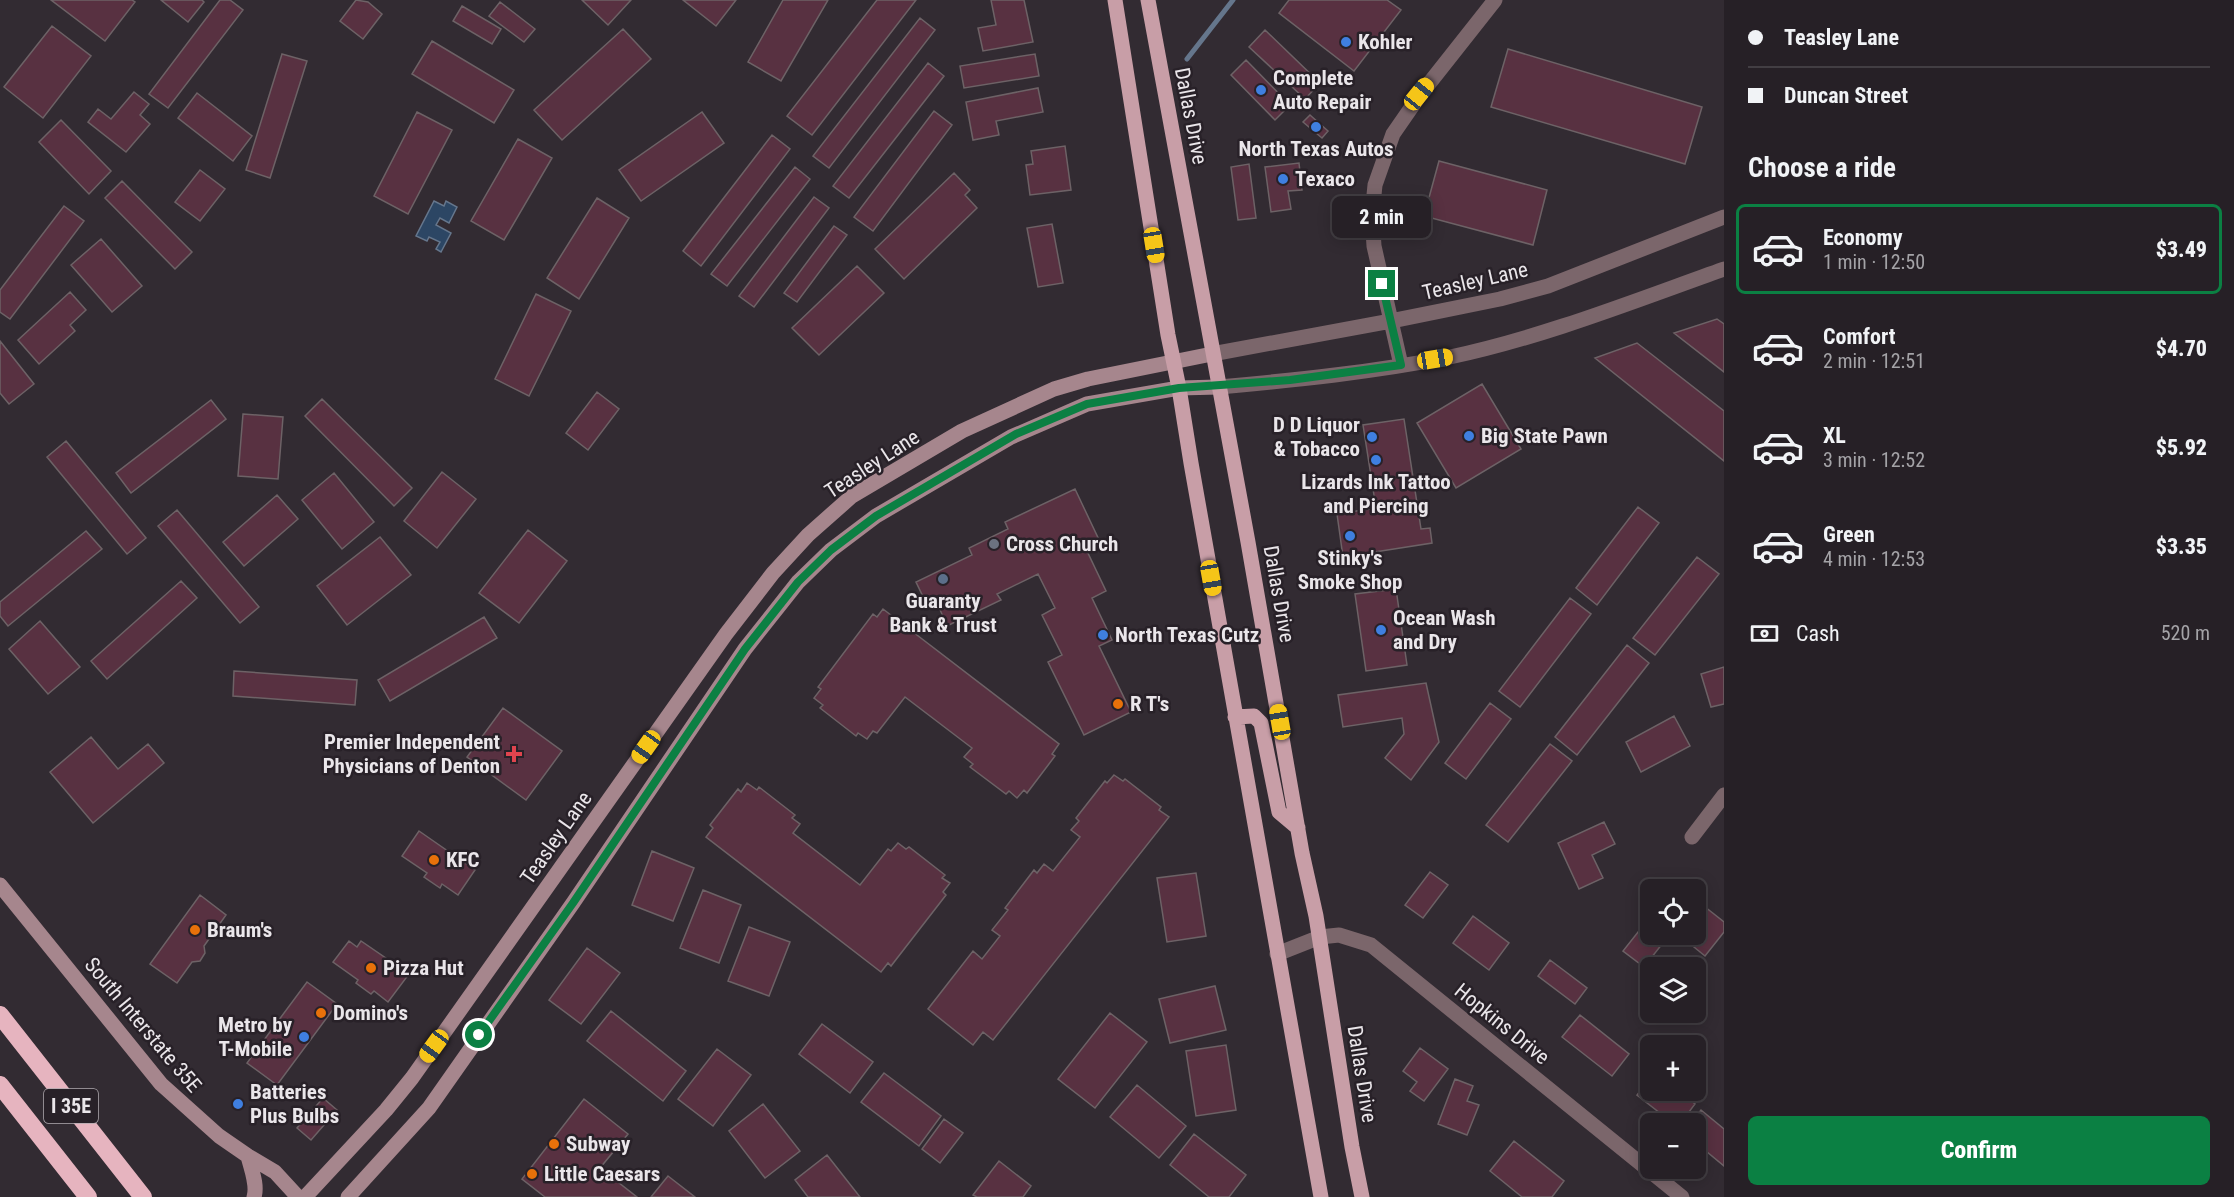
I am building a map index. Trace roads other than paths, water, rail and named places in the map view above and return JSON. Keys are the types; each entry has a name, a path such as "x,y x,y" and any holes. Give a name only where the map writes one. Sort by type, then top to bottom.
{"highway":[{"name":"I 35E","path":"0,1015 143,1197"},
{"name":"I 35E","path":"0,1084 88,1197"}],"main road":[{"path":"1115,0 1168,335 1321,1197"},
{"name":"Dallas Drive","path":"1148,0 1298,828 1320,937 1352,1147 1362,1197"},
{"name":"Teasley Lane","path":"305,1197 386,1110 469,999 726,634 773,573 808,535 852,496 962,431 1054,389 1088,379 1212,354"},
{"path":"348,1197 429,1108 492,1015 573,903 745,649 798,582 831,550 876,516 1016,434 1087,404 1179,388 1219,387"},
{"path":"1235,717 1254,716 1261,723 1279,812 1298,828"},
{"name":"South Interstate 35E","path":"0,885 161,1084 196,1117 275,1173 298,1197"},
{"path":"469,999 492,1015"},
{"path":"248,1156 256,1192 254,1197"}],"street":[{"path":"1401,365 1374,246 1372,215 1375,185 1393,134 1419,94 1495,0"},
{"name":"Teasley Lane","path":"1212,354 1500,299 1548,286 1724,217"},
{"path":"1219,387 1290,380 1450,357 1571,324 1724,269"},
{"path":"1692,837 1724,795"},
{"name":"Hopkins Drive","path":"1277,954 1320,937 1339,935 1371,945 1682,1197"}],"water":[{"path":"434,201 444,206 446,201 457,207 449,223 440,218 436,225 451,233 441,252 436,249 440,242 429,237 427,241 416,236"}],"waterway":[{"path":"1187,59 1233,0"}],"place":[{"name":"Kohler","path":"1346,42"},
{"name":"Complete Auto Repair","path":"1261,90"},
{"name":"North Texas Autos","path":"1316,127"},
{"name":"Texaco","path":"1283,179"},
{"name":"Big State Pawn","path":"1469,436"},
{"name":"D D Liquor & Tobacco","path":"1372,437"},
{"name":"Lizards Ink Tattoo and Piercing","path":"1376,460"},
{"name":"Stinky's Smoke Shop","path":"1350,536"},
{"name":"Cross Church","path":"994,544"},
{"name":"Guaranty Bank & Trust","path":"943,579"},
{"name":"Ocean Wash and Dry","path":"1381,630"},
{"name":"North Texas Cutz","path":"1103,635"},
{"name":"R T's","path":"1118,704"},
{"name":"Premier Independent Physicians of Denton","path":"514,754"},
{"name":"KFC","path":"434,860"},
{"name":"Braum's","path":"195,930"},
{"name":"Pizza Hut","path":"371,968"},
{"name":"Domino's","path":"321,1013"},
{"name":"Metro by T-Mobile","path":"304,1037"},
{"name":"Batteries Plus Bulbs","path":"238,1104"},
{"name":"Subway","path":"554,1144"},
{"name":"Little Caesars","path":"532,1174"}]}
